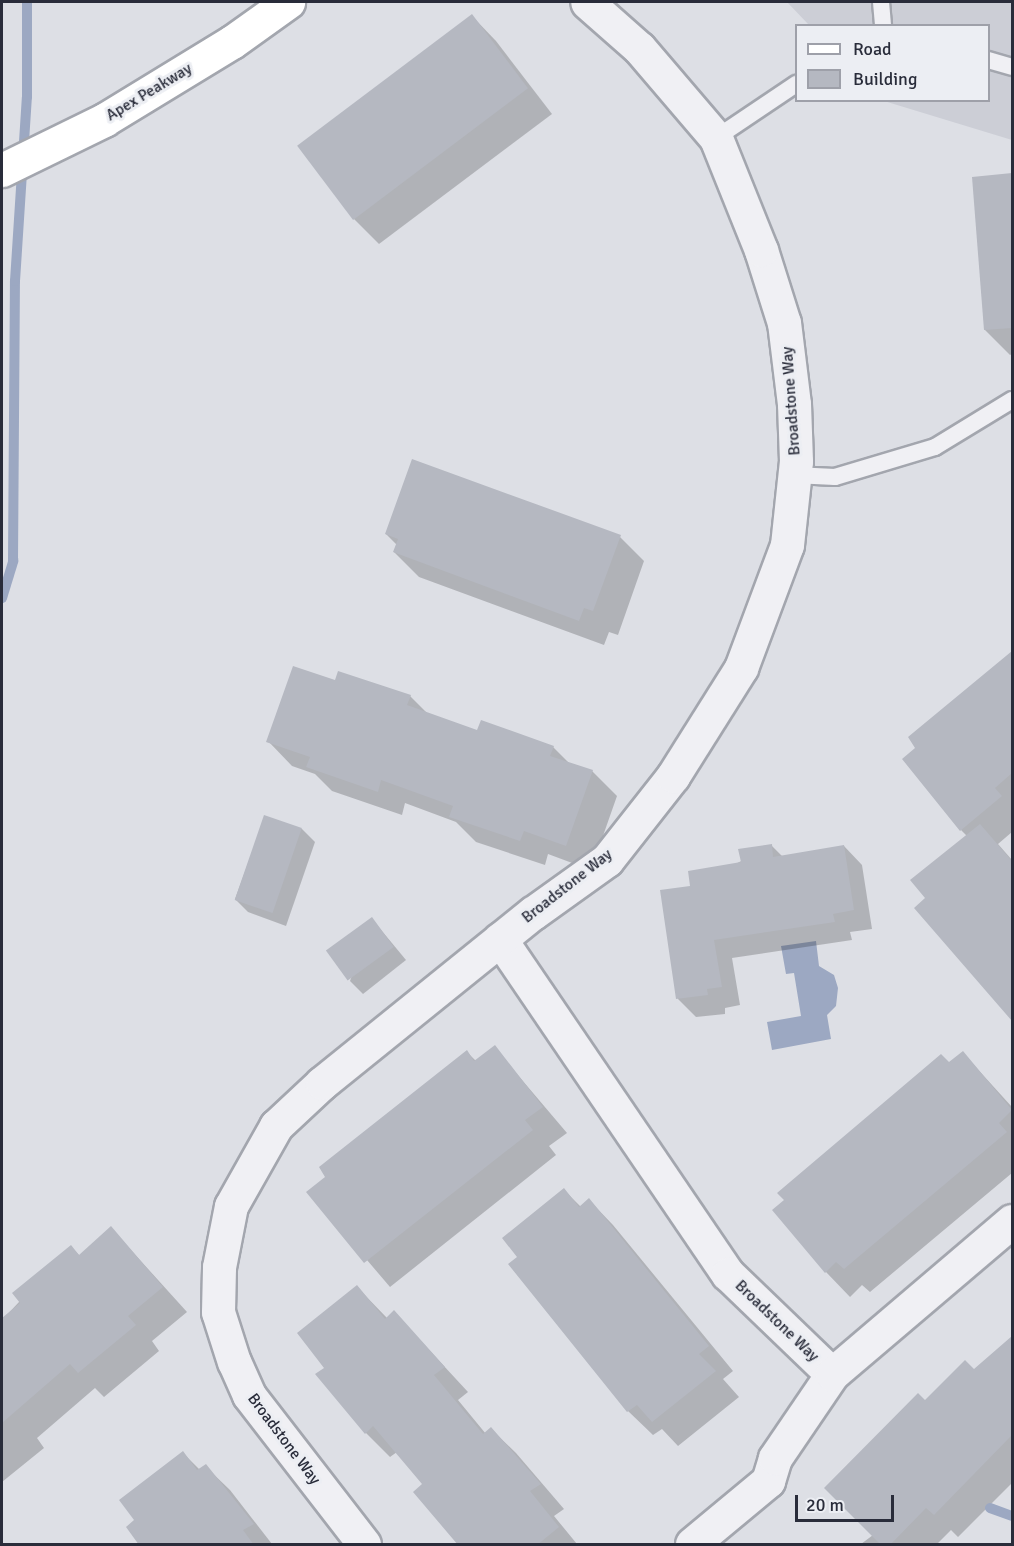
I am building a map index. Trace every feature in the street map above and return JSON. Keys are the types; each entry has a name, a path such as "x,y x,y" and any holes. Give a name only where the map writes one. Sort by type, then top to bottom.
{"main road":[{"name":"Apex Peakway","path":"2,170 104,120 232,42 288,2"}],"street":[{"name":"Broadstone Way","path":"364,1545 249,1395 234,1362 218,1312 219,1267 231,1206 276,1126 322,1083 500,939 607,860 673,776 735,678 771,596 787,545 794,475 794,404 784,323 761,250 716,138 639,48 587,2"},
{"name":"Broadstone Way","path":"500,939 728,1274 832,1374"},
{"name":"Broadstone Way","path":"693,1545 768,1481 775,1458 832,1374 1012,1221"}],"lane":[{"path":"881,2 883,24"},
{"path":"990,61 1012,67"},
{"path":"716,138 795,85"},
{"path":"794,475 834,477 935,447 1012,400"}],"shaded area":[{"path":"787,2 1012,2 1012,140 887,102 990,102 990,24 808,24"}],"water":[{"path":"816,941 819,966 834,975 838,988 836,1006 827,1015 831,1039 772,1050 767,1022 801,1016 794,973 786,974 781,946"}],"building":[{"path":"472,14 528,88 353,220 297,146"},
{"path":"1012,173 1012,328 984,330 972,177"},
{"path":"412,459 621,535 593,611 584,608 579,621 393,552 398,539 385,534"},
{"path":"1012,651 1012,773 995,788 1002,796 960,831 902,759 915,748 908,737"},
{"path":"293,666 335,680 338,671 411,695 407,705 477,730 481,720 554,746 550,756 593,770 566,846 524,831 520,841 449,817 453,806 381,780 378,792 306,767 310,757 266,742"},
{"path":"264,815 302,828 273,913 235,900"},
{"path":"980,824 1012,861 1012,1021 914,908 925,898 910,880"},
{"path":"772,844 773,857 844,845 854,910 833,914 835,922 714,940 722,987 707,989 708,995 676,999 660,890 690,886 688,871 741,862 738,849"},
{"path":"372,917 394,947 348,980 326,951"},
{"path":"495,1045 543,1107 525,1120 533,1130 364,1263 306,1192 325,1177 319,1167 467,1050 474,1061"},
{"path":"963,1051 1012,1110 999,1123 1007,1132 844,1269 836,1262 825,1273 772,1210 784,1200 777,1193 941,1054 949,1062"},
{"path":"564,1188 579,1207 589,1198 709,1346 699,1354 716,1371 652,1422 637,1405 627,1412 508,1264 517,1257 502,1238"},
{"path":"111,1226 163,1287 128,1316 136,1325 78,1373 70,1364 2,1423 2,1318 20,1303 12,1293 71,1245 79,1255"},
{"path":"357,1285 385,1319 394,1310 445,1367 434,1375 483,1434 491,1427 541,1484 530,1491 559,1527 537,1545 458,1545 413,1492 422,1484 373,1426 365,1434 315,1374 324,1368 297,1333"},
{"path":"1012,1336 1012,1435 934,1515 926,1508 890,1545 881,1545 824,1488 918,1393 925,1400 965,1360 974,1369"},
{"path":"183,1451 197,1470 206,1464 254,1524 243,1530 254,1545 139,1545 126,1527 134,1520 119,1500"}],"waterway":[{"path":"2,598 13,561 15,281 27,97 27,2"},
{"path":"990,1508 1012,1516"}]}
